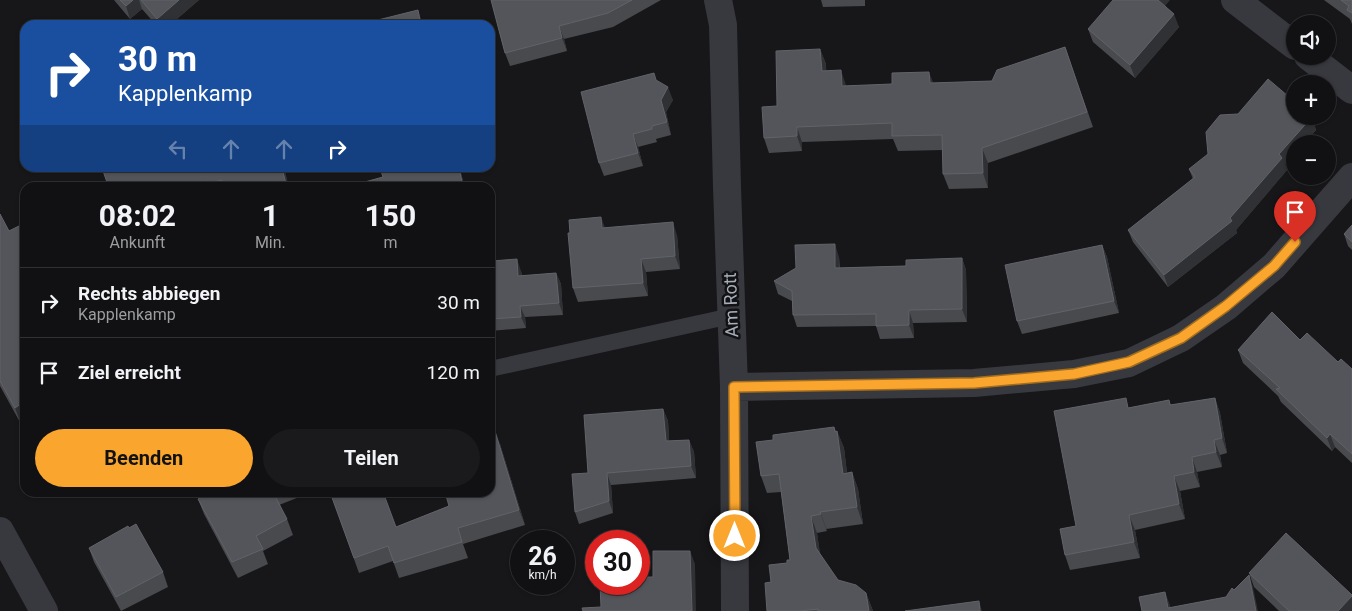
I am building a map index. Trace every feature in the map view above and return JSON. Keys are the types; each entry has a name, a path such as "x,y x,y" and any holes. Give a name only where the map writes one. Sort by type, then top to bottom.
{"street":[{"name":"Am Rott","path":"718,0 723,26 734,387 735,611"},
{"path":"1235,0 1286,39"},
{"path":"1320,65 1352,90"},
{"path":"734,387 974,383 1074,374 1129,362 1181,338 1232,301 1274,266 1352,177"},
{"path":"0,531 44,611"}],"lane":[{"path":"495,368 731,316"}],"building":[{"path":"120,0 133,0 126,6"},
{"path":"141,0 179,0 157,19"},
{"path":"491,0 632,0 608,13 559,26 562,38 505,53"},
{"path":"1113,0 1158,0 1174,14 1130,65 1088,29"},
{"path":"1341,0 1352,0 1352,13 1347,10 1349,6"},
{"path":"418,10 420,20 378,20"},
{"path":"1065,47 1087,112 982,148 983,173 943,174 942,135 892,136 892,123 797,127 797,136 764,138 762,107 777,106 776,51 820,49 822,71 841,70 842,86 892,84 892,73 929,72 930,83 992,81 997,70"},
{"path":"654,73 656,80 668,87 661,100 667,122 652,126 652,129 633,134 638,153 599,163 581,92"},
{"path":"1268,79 1286,94 1286,125 1305,125 1296,135 1286,135 1286,146 1279,154 1282,158 1230,218 1232,221 1164,275 1128,230 1195,177 1189,169 1208,154 1206,132 1220,115 1238,114"},
{"path":"103,172 283,172 286,182 222,182 222,180 214,182 107,182"},
{"path":"381,172 460,172 462,182 365,182 383,177"},
{"path":"0,214 9,231 20,226 20,404 15,408 0,381"},
{"path":"601,217 602,228 673,222 675,256 641,259 643,283 573,288 568,233 570,233 569,220"},
{"path":"1352,225 1352,242 1344,234"},
{"path":"835,244 835,268 906,266 906,260 962,258 962,309 909,310 909,325 876,326 876,314 793,315 792,291 774,281 796,268 795,245"},
{"path":"1102,245 1114,301 1017,321 1005,265"},
{"path":"517,259 518,276 556,273 559,303 520,306 521,317 495,319 495,261"},
{"path":"1272,312 1300,340 1307,333 1338,362 1341,359 1352,369 1352,454 1330,434 1327,438 1276,389 1280,388 1238,350"},
{"path":"1126,398 1128,408 1169,400 1170,405 1215,398 1222,438 1214,440 1216,452 1192,457 1194,472 1174,476 1179,504 1129,515 1134,542 1065,555 1060,529 1076,526 1054,411"},
{"path":"663,409 666,441 689,440 691,466 607,473 609,501 575,512 572,474 588,473 584,415"},
{"path":"834,427 835,432 837,431 843,474 852,472 857,507 820,512 821,514 811,516 816,548 838,580 856,585 866,593 869,611 818,611 818,609 767,611 765,583 771,582 769,565 787,563 787,560 790,560 779,474 761,476 756,442 773,440 773,435"},
{"path":"495,431 519,510 458,528 462,542 394,563 388,546 354,558 332,497 385,497 396,527 449,506 446,497 495,497"},
{"path":"202,497 276,497 287,519 256,536 263,549 232,562 198,499"},
{"path":"136,524 163,572 116,597 89,548 128,526 129,528"},
{"path":"1286,533 1352,595 1338,611 1289,611 1249,573"},
{"path":"653,551 690,551 692,611 583,611 582,608 601,607 600,595 650,595 650,577 653,577"},
{"path":"1249,575 1256,611 1142,611 1139,597 1165,592 1168,608 1226,597 1232,588 1234,590"},
{"path":"979,601 980,611 905,611"}],"route":[{"path":"735,536 734,387 974,383 1074,374 1129,362 1181,338 1226,306 1274,266 1295,242"}]}
